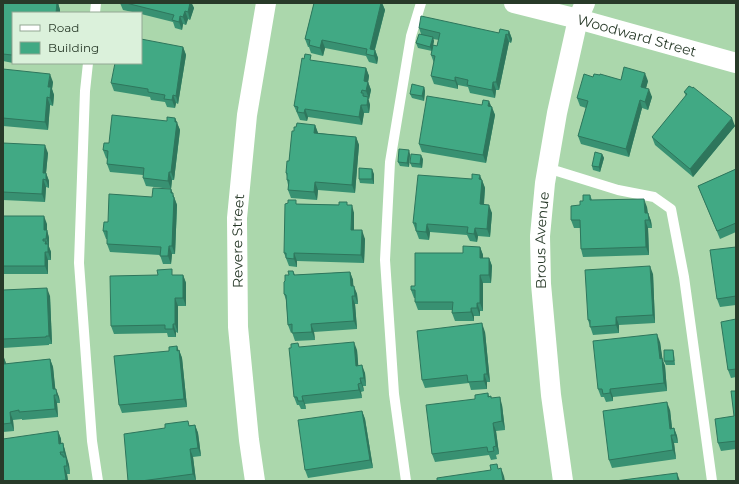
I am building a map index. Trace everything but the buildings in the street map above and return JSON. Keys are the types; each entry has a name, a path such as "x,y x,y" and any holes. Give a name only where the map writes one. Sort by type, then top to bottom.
{"street":[{"name":"Revere Street","path":"255,481 249,440 238,327 237,218 247,115 266,3"},
{"name":"Woodward Street","path":"514,3 581,11 736,63"},
{"name":"Brous Avenue","path":"564,481 551,395 541,284 540,236 547,168 557,113 581,11"}],"lane":[{"path":"406,481 394,394 385,260 390,162 411,36 420,3"},
{"path":"88,64 85,91 78,263 92,441 98,481"},
{"path":"547,168 618,190 654,197 671,209 684,277 712,481"}]}
